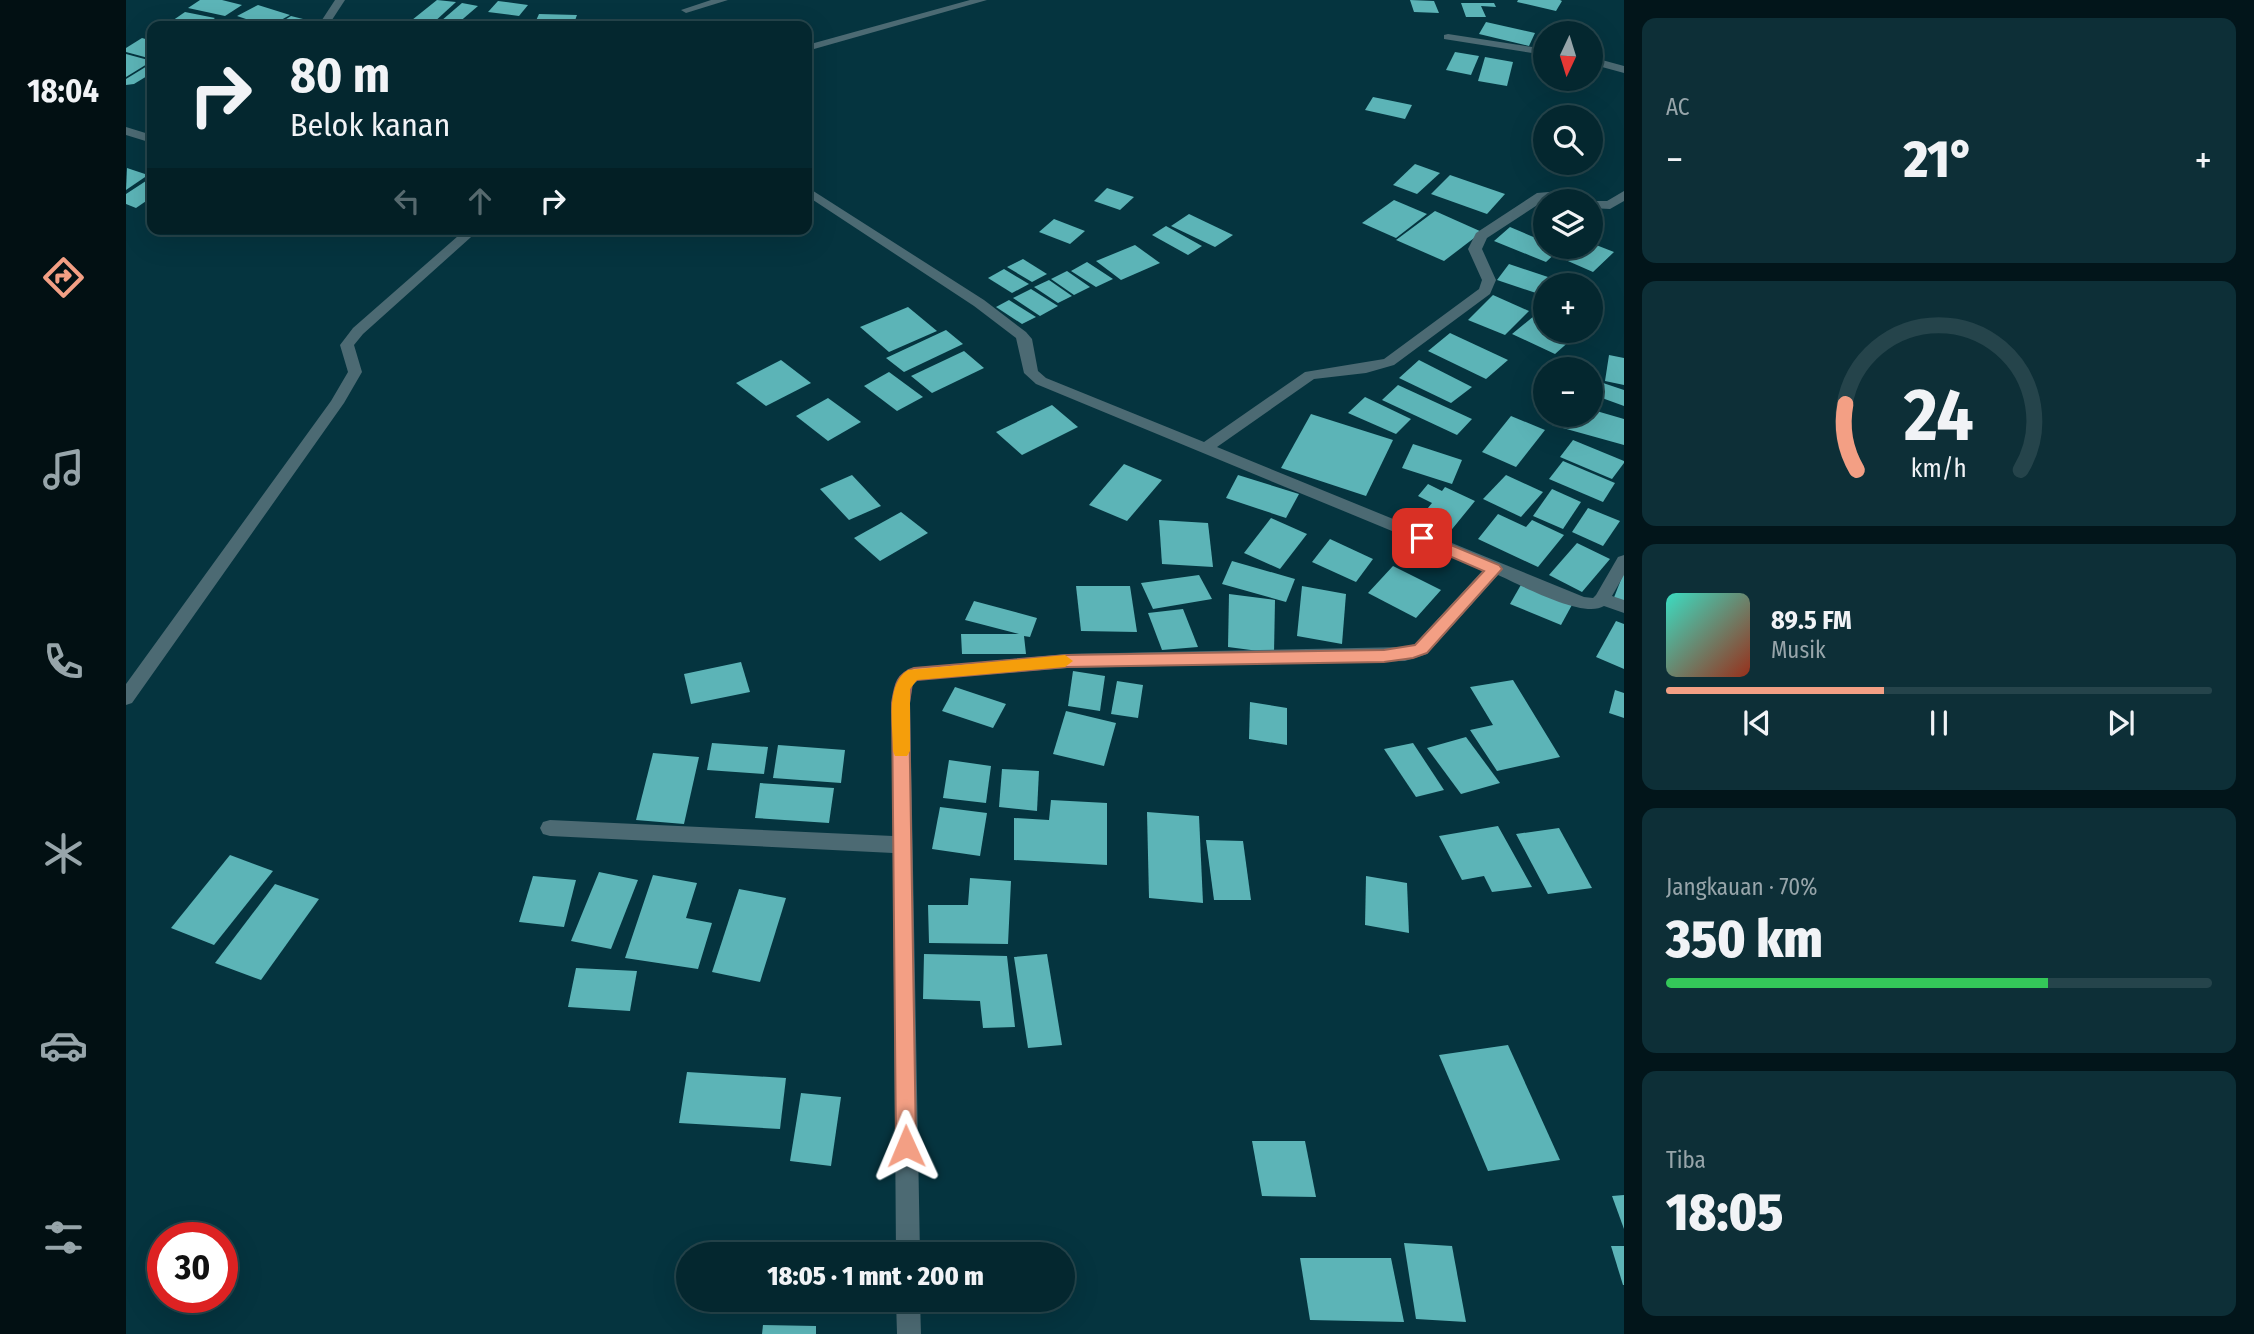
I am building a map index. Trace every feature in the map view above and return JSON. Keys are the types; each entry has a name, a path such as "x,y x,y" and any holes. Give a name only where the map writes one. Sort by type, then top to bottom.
{"street":[{"path":"326,21 340,0"},
{"path":"686,10 723,0"},
{"path":"812,47 982,0"},
{"path":"1448,37 1533,50"},
{"path":"1603,64 1624,70"},
{"path":"126,131 147,137"},
{"path":"812,194 979,303 1021,334 1025,339 1031,373 1036,378 1582,603 1596,604 1602,599 1624,561"},
{"path":"1603,205 1610,205 1624,195"},
{"path":"1206,447 1310,374 1366,368 1389,362 1485,291 1489,280 1475,249 1481,236 1533,202"},
{"path":"126,698 337,403 355,372 347,345 358,331 467,235"},
{"path":"908,1242 901,703 903,684 914,674 1067,661 1405,654 1421,649 1494,569"},
{"path":"1602,599 1624,607"},
{"path":"550,828 903,845"},
{"path":"908,1312 909,1334"}],"building":[{"path":"200,0 222,0 242,5 225,16 188,8"},
{"path":"437,0 456,2 435,21 412,20"},
{"path":"1410,0 1434,1 1439,13 1414,12"},
{"path":"498,1 528,5 519,16 488,12"},
{"path":"1562,1 1556,11 1517,2"},
{"path":"462,3 478,6 460,21 441,21"},
{"path":"1461,3 1494,3 1496,7 1481,6 1486,17 1466,17"},
{"path":"258,5 290,15 279,21 252,21 237,16"},
{"path":"185,12 215,18 211,21 172,21"},
{"path":"539,14 577,15 575,21 536,21"},
{"path":"291,16 307,20 305,21 283,21"},
{"path":"1486,22 1533,33 1533,37 1529,46 1479,34"},
{"path":"142,38 147,40 147,58 126,52 126,48"},
{"path":"1455,52 1479,56 1471,75 1446,70"},
{"path":"126,54 147,60 147,64 126,77"},
{"path":"1485,57 1513,62 1507,86 1478,81"},
{"path":"147,66 147,76 134,84 126,85 126,79"},
{"path":"1373,97 1412,105 1405,119 1365,110"},
{"path":"1415,164 1440,173 1417,194 1393,185"},
{"path":"127,168 147,175 147,176 126,190"},
{"path":"1450,175 1505,194 1487,214 1431,194"},
{"path":"147,180 147,200 136,208 126,204 126,194"},
{"path":"1107,188 1134,197 1120,210 1094,201"},
{"path":"1394,200 1427,214 1396,238 1362,223"},
{"path":"1435,211 1482,232 1444,261 1396,240"},
{"path":"1189,214 1233,235 1215,247 1171,226"},
{"path":"1054,219 1085,231 1070,244 1039,232"},
{"path":"1166,226 1202,246 1188,255 1152,235"},
{"path":"1510,227 1533,237 1533,257 1494,241"},
{"path":"1135,245 1160,263 1121,280 1096,261"},
{"path":"1603,248 1614,252 1593,272 1563,259 1603,259"},
{"path":"1023,259 1047,274 1032,282 1007,267"},
{"path":"1087,262 1113,279 1096,287 1071,271"},
{"path":"1509,264 1536,273 1533,273 1533,292 1497,280"},
{"path":"1004,269 1029,284 1012,293 988,278"},
{"path":"1067,271 1090,287 1074,295 1051,279"},
{"path":"1049,280 1072,296 1058,303 1034,287"},
{"path":"1031,289 1058,306 1040,316 1013,298"},
{"path":"1493,295 1529,311 1505,335 1468,320"},
{"path":"1009,300 1036,317 1022,324 996,307"},
{"path":"908,307 937,331 889,352 860,327"},
{"path":"1533,317 1533,343 1567,343 1555,354 1512,334"},
{"path":"946,330 963,344 904,372 886,358"},
{"path":"1450,333 1508,360 1486,379 1428,351"},
{"path":"964,351 984,368 932,393 911,376"},
{"path":"1609,355 1624,358 1624,385 1605,381"},
{"path":"781,360 811,383 766,406 736,383"},
{"path":"1419,360 1472,387 1451,403 1399,378"},
{"path":"889,372 923,397 897,411 864,386"},
{"path":"1603,383 1624,390 1624,406 1603,398"},
{"path":"1398,385 1472,419 1457,435 1382,400"},
{"path":"1365,397 1411,419 1396,434 1348,413"},
{"path":"828,398 861,422 828,441 796,416"},
{"path":"1052,405 1078,427 1022,455 996,432"},
{"path":"1603,413 1624,419 1624,445 1559,427 1603,427"},
{"path":"1311,414 1393,440 1366,496 1281,468"},
{"path":"1511,416 1545,430 1516,467 1482,452"},
{"path":"1573,440 1624,463 1612,479 1560,457"},
{"path":"1413,444 1462,460 1452,484 1402,468"},
{"path":"1563,461 1615,483 1603,502 1549,479"},
{"path":"1124,464 1162,480 1127,521 1089,505"},
{"path":"852,475 881,506 849,520 820,489"},
{"path":"1238,475 1299,494 1286,518 1226,498"},
{"path":"1506,475 1543,492 1521,517 1483,499"},
{"path":"1428,484 1442,491 1445,487 1475,501 1444,539 1414,525 1432,503 1418,496"},
{"path":"1552,489 1581,502 1563,529 1533,516"},
{"path":"1588,508 1620,521 1603,546 1572,532"},
{"path":"901,512 928,533 880,561 854,538"},
{"path":"1498,514 1526,527 1532,520 1564,535 1538,567 1478,539"},
{"path":"1271,518 1307,534 1280,569 1244,553"},
{"path":"1159,520 1208,523 1213,567 1162,564"},
{"path":"1330,539 1373,559 1356,582 1312,562"},
{"path":"1577,543 1610,559 1582,592 1549,575"},
{"path":"1232,561 1295,579 1286,602 1222,584"},
{"path":"1393,566 1441,590 1416,618 1368,593"},
{"path":"1624,572 1624,604 1613,600"},
{"path":"1199,575 1212,599 1153,609 1141,583"},
{"path":"1522,583 1573,603 1561,625 1510,604"},
{"path":"1076,586 1130,586 1137,632 1081,631"},
{"path":"1302,586 1346,594 1342,644 1297,636"},
{"path":"1229,594 1275,600 1274,653 1228,647"},
{"path":"974,601 1037,618 1030,637 1024,636 1026,654 962,654 961,634 1019,634 965,620"},
{"path":"1183,609 1198,647 1162,650 1148,613"},
{"path":"1616,621 1624,624 1624,669 1596,657"},
{"path":"741,662 750,692 691,704 684,674"},
{"path":"1073,671 1105,676 1100,711 1068,706"},
{"path":"1513,680 1560,757 1497,771 1470,730 1493,725 1470,687"},
{"path":"1117,681 1143,685 1138,718 1111,714"},
{"path":"955,687 1006,704 993,728 942,711"},
{"path":"1615,690 1624,693 1624,718 1609,713"},
{"path":"1250,702 1287,708 1287,745 1249,739"},
{"path":"1066,711 1116,723 1104,766 1053,754"},
{"path":"1466,737 1500,783 1461,794 1427,748"},
{"path":"712,743 768,747 764,774 707,770"},
{"path":"1413,743 1444,790 1416,797 1384,749"},
{"path":"778,745 845,750 841,783 773,778"},
{"path":"653,753 699,757 684,824 636,820"},
{"path":"949,760 991,766 986,803 943,798"},
{"path":"1002,769 1039,771 1037,811 999,807"},
{"path":"760,783 834,788 829,823 755,818"},
{"path":"1051,800 1107,803 1107,865 1014,860 1014,818 1049,820"},
{"path":"940,807 987,813 980,856 932,849"},
{"path":"1147,812 1199,816 1203,903 1149,898"},
{"path":"1498,826 1532,887 1492,892 1484,876 1462,880 1439,836"},
{"path":"1559,828 1592,888 1548,894 1516,834"},
{"path":"1206,840 1243,841 1251,900 1214,900"},
{"path":"230,855 273,871 214,945 171,928"},
{"path":"599,872 638,880 611,949 571,941"},
{"path":"653,875 697,883 686,918 712,923 698,969 625,958"},
{"path":"533,876 576,880 564,927 519,922"},
{"path":"1366,876 1407,883 1409,933 1365,925"},
{"path":"970,878 1011,881 1008,944 929,943 928,905 968,905"},
{"path":"275,884 319,899 261,980 215,963"},
{"path":"739,889 786,898 760,982 712,972"},
{"path":"924,954 1007,956 1015,1027 983,1028 980,1001 923,999"},
{"path":"1047,954 1062,1045 1028,1048 1014,957"},
{"path":"576,968 637,971 630,1011 568,1007"},
{"path":"1508,1045 1560,1160 1488,1171 1439,1055"},
{"path":"687,1072 786,1078 780,1129 679,1123"},
{"path":"801,1093 841,1097 831,1166 790,1161"},
{"path":"1252,1141 1305,1141 1316,1197 1262,1196"},
{"path":"1624,1195 1624,1229 1612,1196"},
{"path":"1404,1243 1452,1246 1466,1322 1416,1319"},
{"path":"1611,1246 1624,1246 1624,1285 1623,1285"},
{"path":"1300,1258 1391,1258 1404,1322 1310,1320"},
{"path":"763,1325 816,1326 816,1334 762,1334"}],"slow traffic":[{"path":"901,751 902,689 907,678 914,674 1065,661"}],"route":[{"path":"906,1146 901,703 903,684 907,678 914,674 1067,661 1384,656 1413,652 1421,649 1494,569 1422,538"}]}
